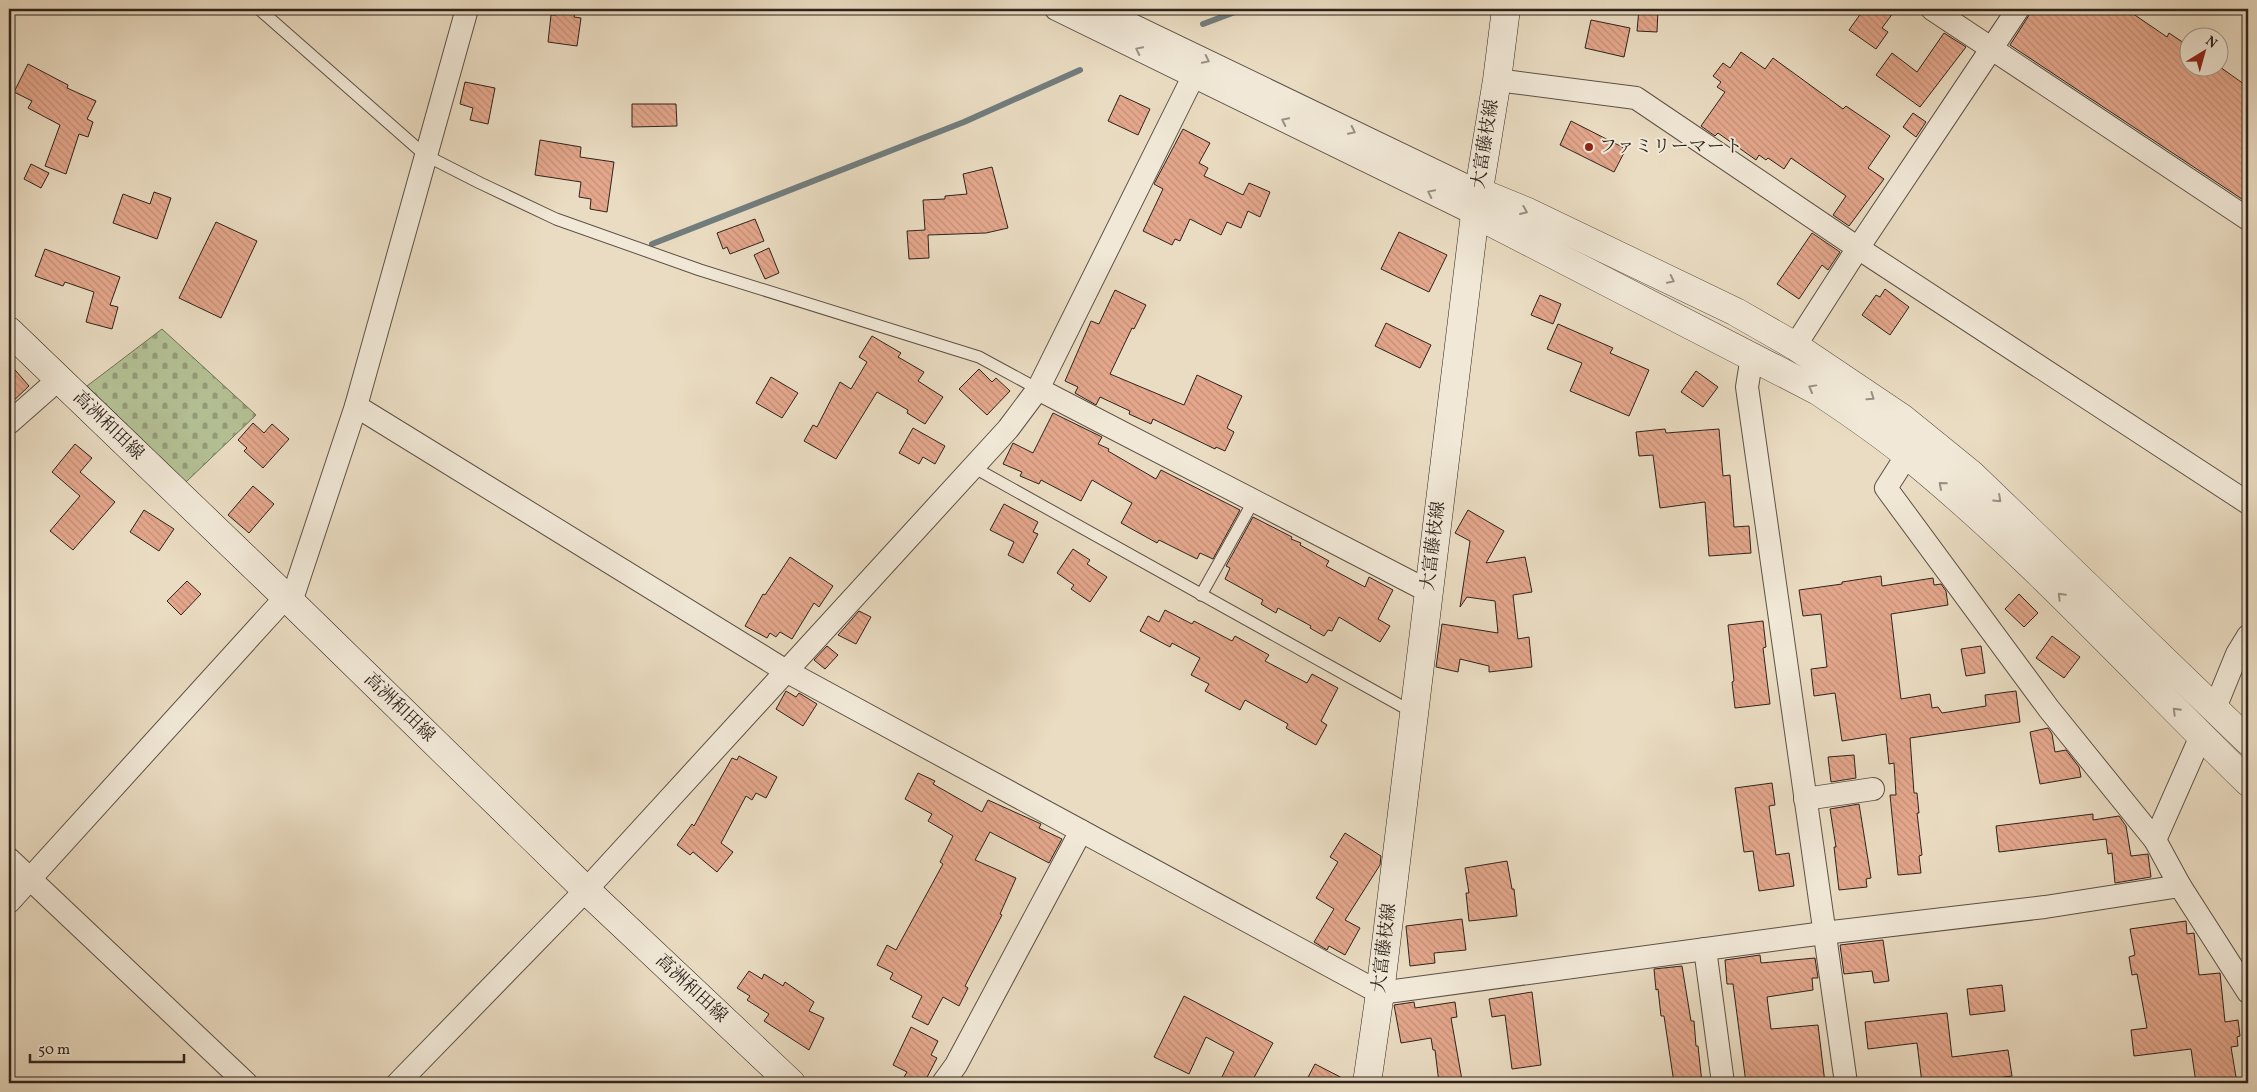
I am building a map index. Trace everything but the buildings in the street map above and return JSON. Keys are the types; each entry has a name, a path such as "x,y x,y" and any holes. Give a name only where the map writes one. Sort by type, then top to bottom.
{"main road":[{"name":"大富藤枝線","path":"1367,1083 1380,992 1477,203 1497,80 1506,9"},
{"path":"1477,203 1528,212 1736,312 1795,346 1902,418 1972,474 2248,741"},
{"path":"1477,203 1818,391 1907,455 2016,551 2248,782"},
{"name":"高洲和田線","path":"9,331 288,599 586,890 791,1083"}],"street":[{"path":"9,902 29,878 288,599 356,406 467,9"},
{"path":"1056,9 1193,76 1477,203"},
{"path":"1099,9 1477,203"},
{"path":"1932,9 2248,219"},
{"path":"1795,346 1858,248 2018,9"},
{"path":"398,1083 586,890 1008,429 1038,389 1193,76"},
{"path":"1497,80 1636,98 1858,248 2248,503"},
{"path":"1752,356 1747,387 1846,1083"},
{"path":"9,423 59,379"},
{"path":"1038,389 1253,502 1428,590"},
{"path":"356,406 786,671 1380,992 1824,933 2045,907 2180,886"},
{"path":"1907,455 1886,488 2050,709 2155,840 2180,886 2248,992"},
{"path":"2215,708 2237,654 2248,636"},
{"path":"2155,840 2202,736"},
{"path":"1805,799 1873,789"},
{"path":"943,1083 956,1065 1080,830"},
{"path":"9,859 246,1083"},
{"path":"1704,949 1723,1083"}],"lane":[{"path":"259,9 425,155 556,219 700,270 979,357 1038,389"},
{"path":"973,468 1414,713"},
{"path":"1202,595 1253,502"}],"green space":[{"path":"162,329 256,415 186,482 87,386"}],"waterway":[{"path":"1203,24 1243,9"},
{"path":"652,244 964,122 1080,70"}],"place":[{"name":"ファミリーマート","path":"1589,147"}]}
